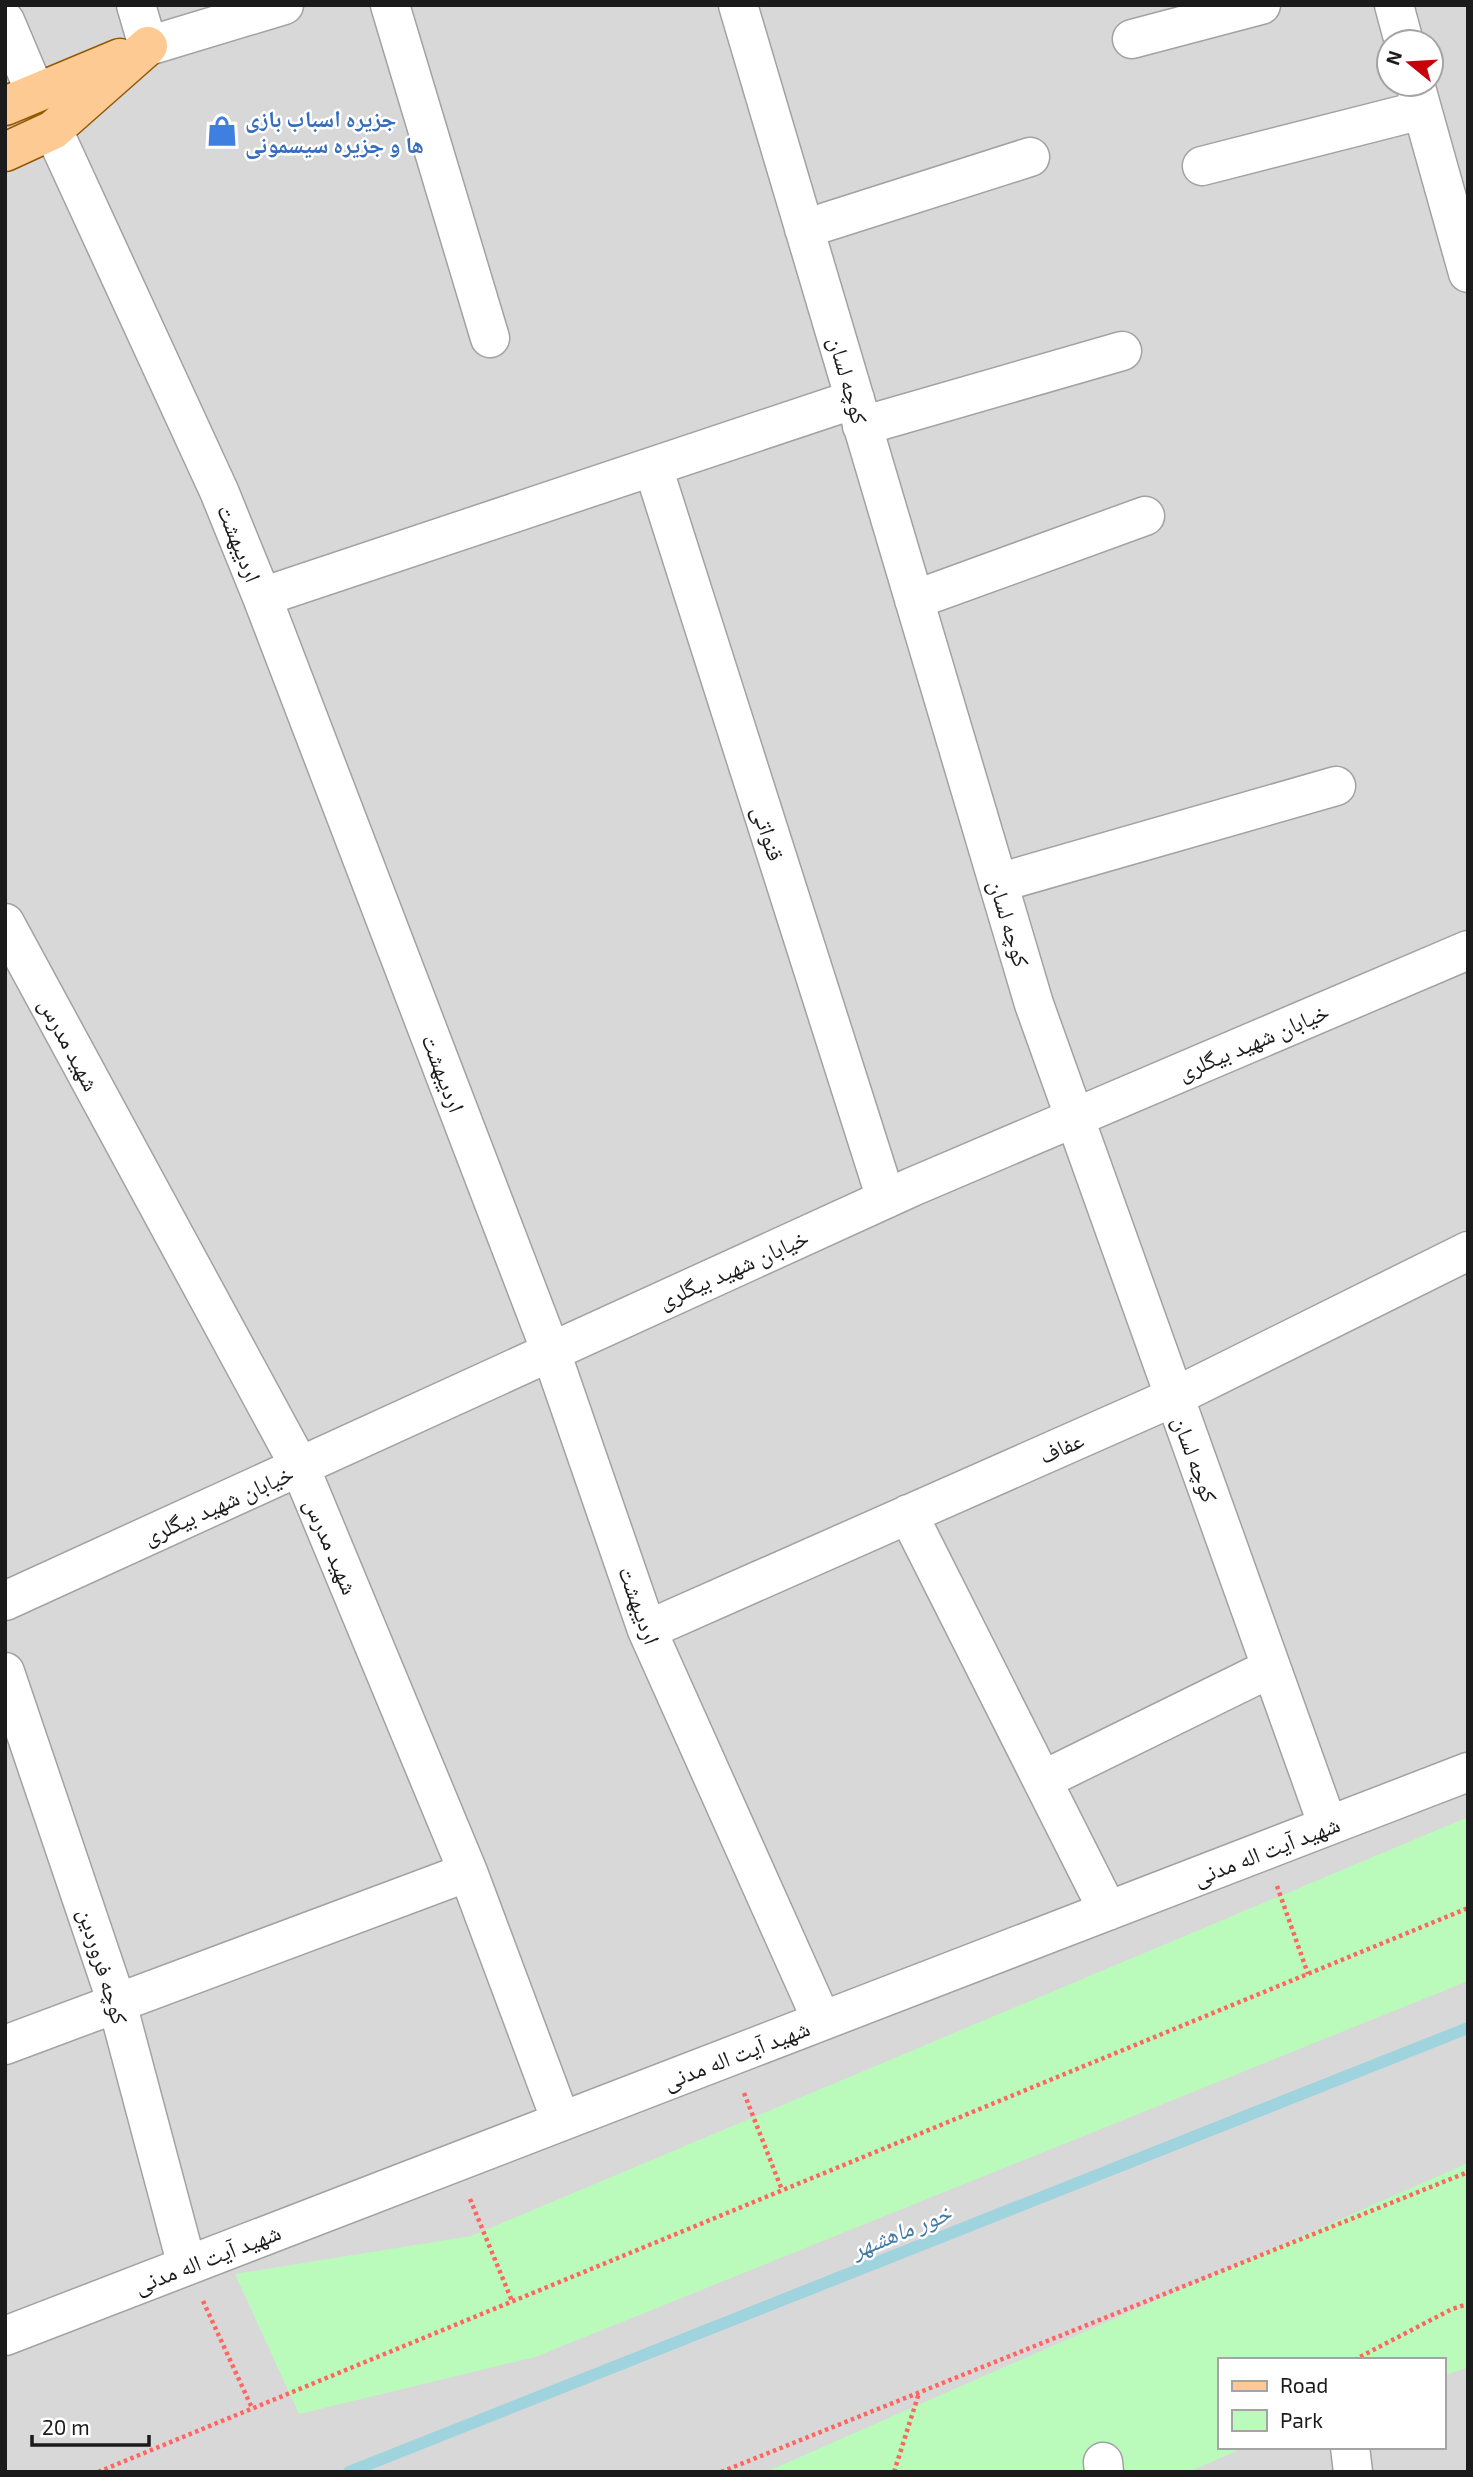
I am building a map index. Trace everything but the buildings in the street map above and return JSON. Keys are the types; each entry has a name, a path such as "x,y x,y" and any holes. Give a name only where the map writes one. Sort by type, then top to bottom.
{"main road":[{"path":"20,99 148,46"},
{"path":"5,152 53,130 148,46"}],"street":[{"path":"136,5 148,46 284,5"},
{"path":"390,5 490,338"},
{"name":"کوچه لسان","path":"738,5 1034,1004 1328,1826"},
{"path":"1132,39 1261,5"},
{"path":"1394,5 1400,28"},
{"path":"5,21 20,99"},
{"path":"1202,166 1416,98"},
{"path":"1419,98 1466,259"},
{"name":"اردیبهشت","path":"53,130 219,491 551,1352 647,1630 822,2021"},
{"path":"804,229 1030,157"},
{"path":"262,597 653,467 859,413 1122,351"},
{"name":"قنواتی","path":"653,467 886,1199"},
{"path":"914,600 1145,516"},
{"path":"998,883 1336,786"},
{"name":"شهید مدرس","path":"5,923 300,1467 468,1872 561,2122"},
{"name":"خیابان شهید بیگلری","path":"5,1601 886,1199 1468,950"},
{"name":"عفاف","path":"647,1630 1174,1397 1468,1251"},
{"path":"908,1514 1108,1911"},
{"path":"1043,1780 1271,1668"},
{"name":"کوچه فروردین","path":"5,1672 117,2003 187,2266"},
{"name":"شهید آیت اله مدنی","path":"5,2336 1468,1772"},
{"path":"5,2045 468,1872"},
{"path":"1350,2449 1353,2472"}],"path":[{"path":"1265,1850 1308,1974"},
{"path":"98,2472 1468,1908"},
{"path":"730,2056 782,2190"},
{"path":"455,2162 512,2301"},
{"path":"720,2472 1468,2172"},
{"path":"187,2266 252,2409"},
{"path":"1358,2358 1452,2309 1468,2304"},
{"path":"894,2472 920,2392"}],"shaded area":[{"path":"5,5 1468,5 1468,2472 5,2472"}],"green space":[{"path":"1468,1817 1468,1981 535,2357 299,2414 235,2274 471,2236"},
{"path":"1468,2163 1468,2367 1445,2375 1445,2358 1218,2358 1218,2449 1241,2449 1188,2472 766,2472"}],"waterway":[{"name":"خور ماهشهر","path":"349,2472 1468,2028"}],"place":[{"name":"جزیره اسباب بازی ها و جزیره سیسمونی","path":"222,131"}]}
